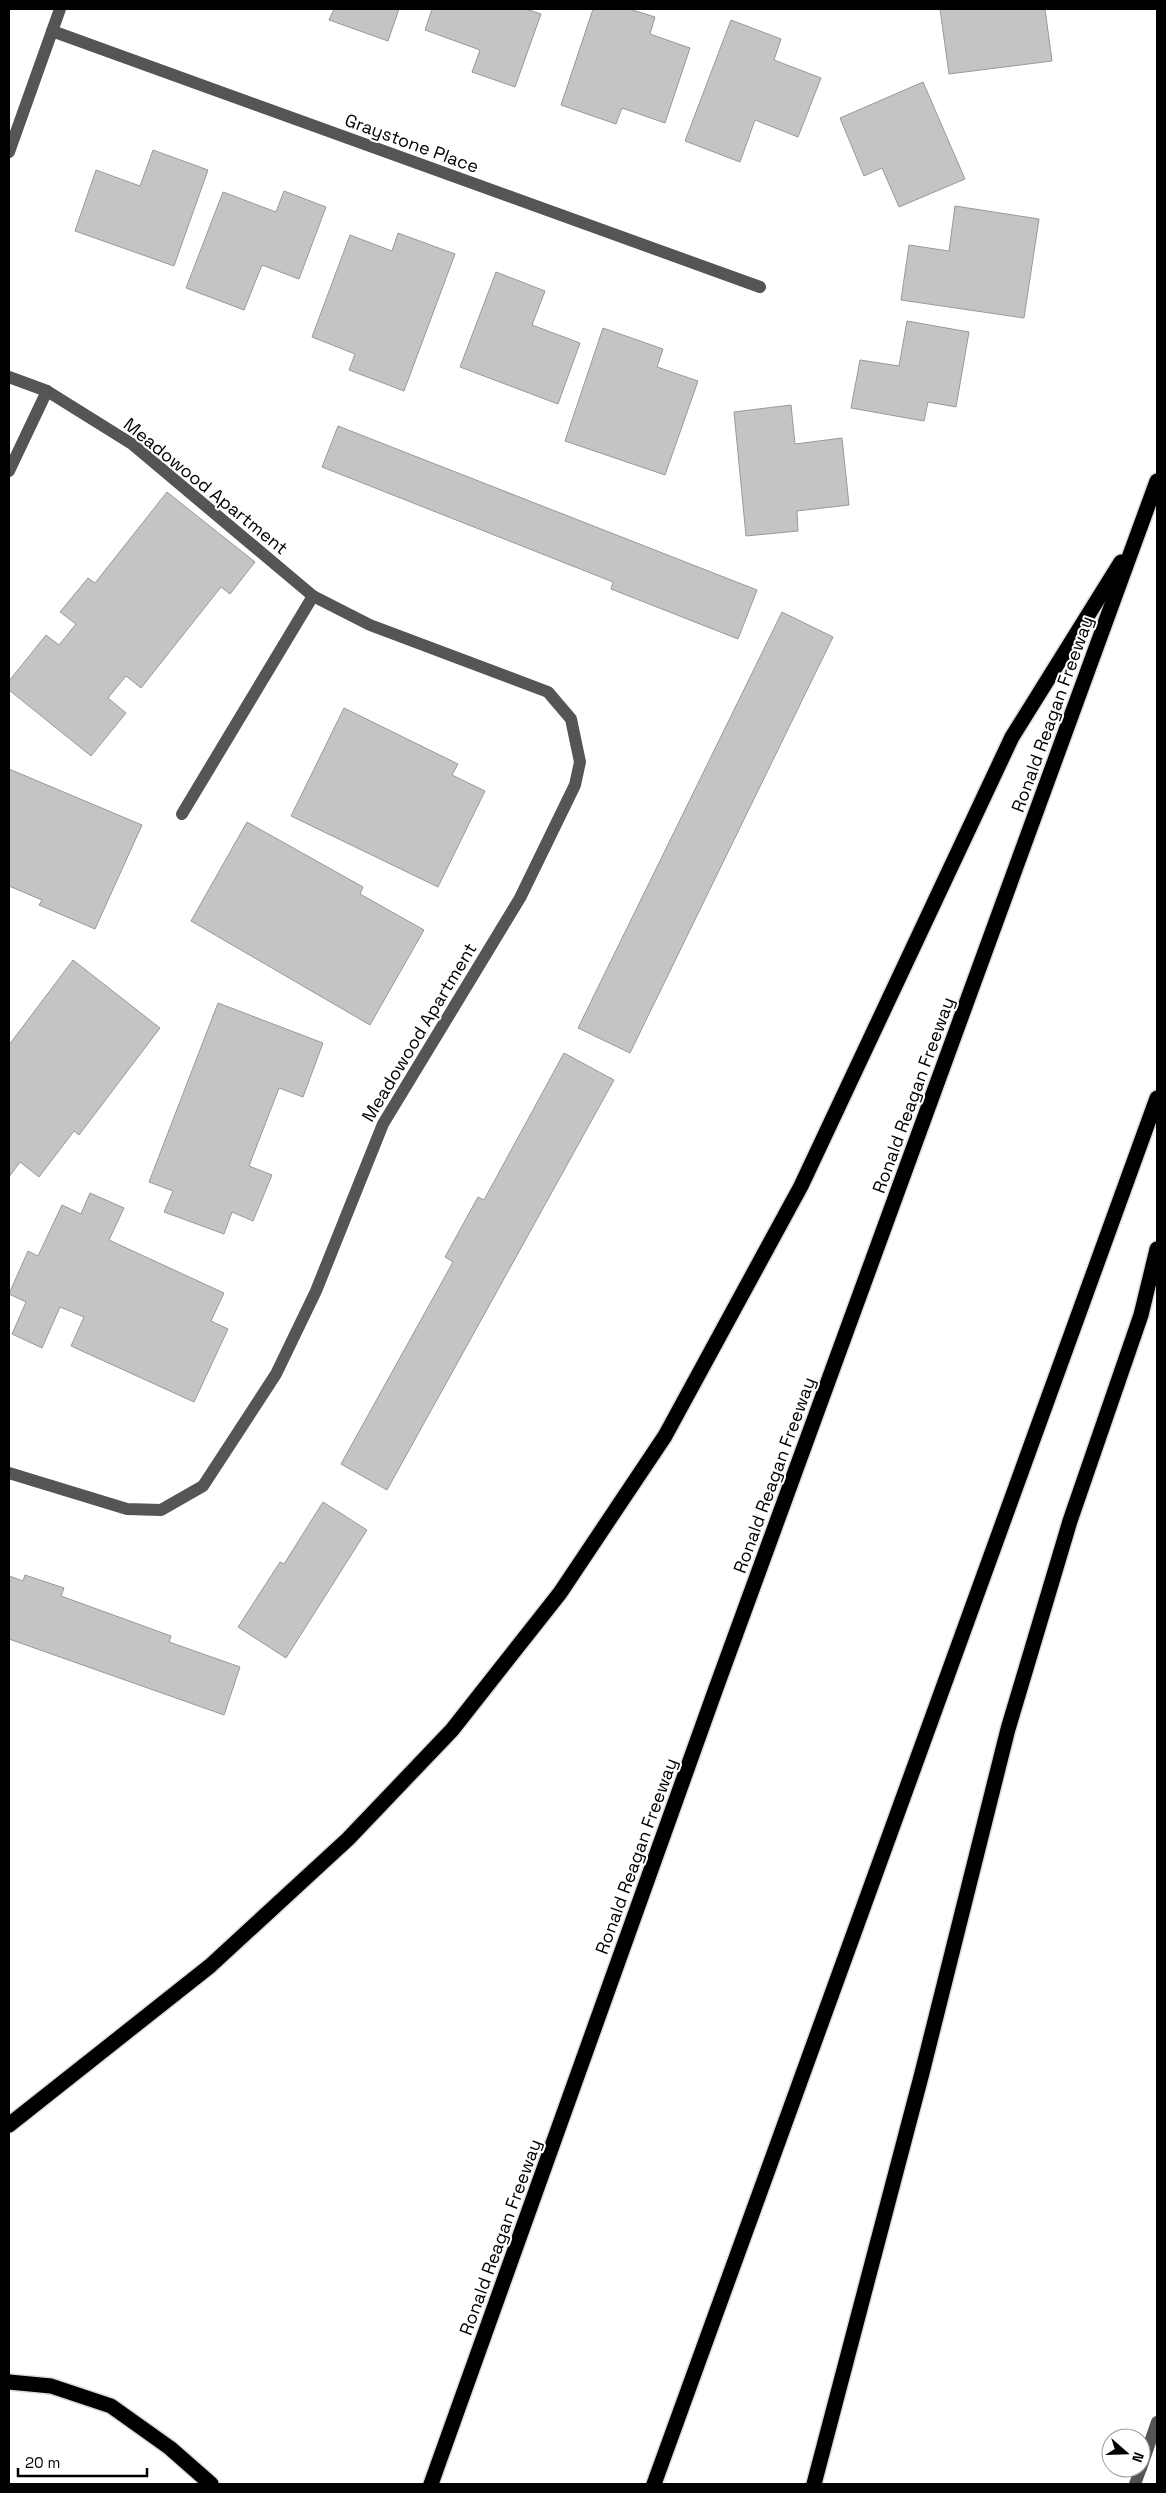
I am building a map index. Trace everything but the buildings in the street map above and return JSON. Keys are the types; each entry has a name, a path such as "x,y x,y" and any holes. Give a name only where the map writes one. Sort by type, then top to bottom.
{"highway":[{"name":"Ronald Reagan Freeway","path":"431,2484 719,1682 1157,481"},
{"path":"9,2125 210,1966 348,1839 452,1730 560,1593 665,1436 801,1186 1012,737 1138,535"},
{"path":"654,2484 1157,1098"},
{"path":"814,2484 922,2073 1008,1730 1070,1521 1141,1315 1157,1249"},
{"path":"9,2382 51,2386 111,2406 170,2448 211,2484"}],"street":[{"path":"9,152 60,9"},
{"name":"Graystone Place","path":"52,32 760,287"},
{"name":"Meadowood Apartment","path":"9,377 47,391 132,444 313,596 370,625 548,692 571,719 580,762 575,785 520,898 383,1124 316,1291 276,1374 203,1486 161,1510 127,1509 9,1472"},
{"path":"9,471 47,391"},
{"path":"182,814 313,596"},
{"path":"1151,2439 1157,2422"}]}
